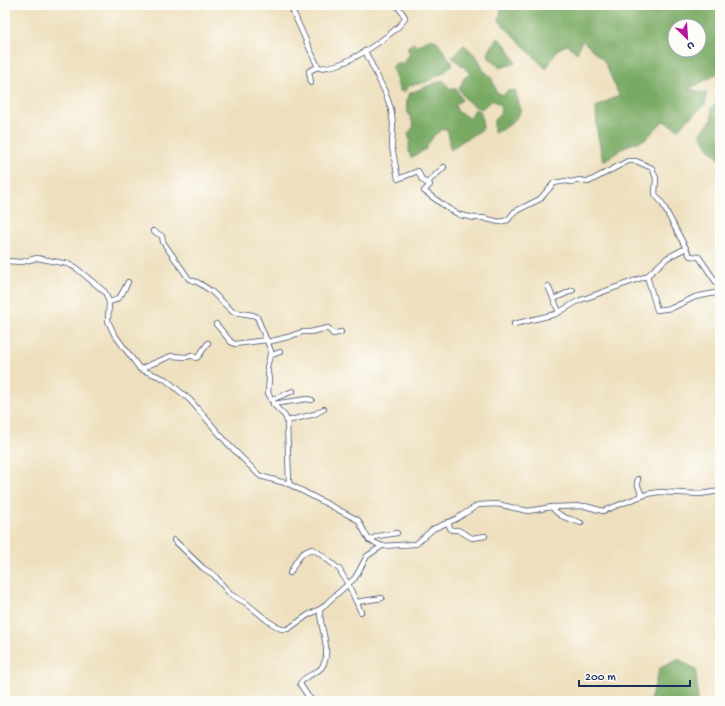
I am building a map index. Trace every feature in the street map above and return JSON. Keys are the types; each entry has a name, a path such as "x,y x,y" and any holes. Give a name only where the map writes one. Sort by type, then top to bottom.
{"street":[{"path":"290,5 318,67"},
{"path":"311,83 308,71 318,67 321,68 338,64 355,57 385,37 404,21 405,17 397,5"},
{"path":"365,51 385,92 391,109 393,124 392,147 398,179 418,171 422,180 430,185 424,189 425,191 449,209 460,215 484,218 499,222 507,221 514,212 540,199 554,183 580,180 588,182 627,161 636,162 653,169 656,179 655,194 662,203 691,257 699,257 720,288"},
{"path":"427,183 444,167"},
{"path":"153,231 162,236 164,244 189,278 213,293 234,313 256,316 271,351 267,367 269,379 268,393 278,411 287,421 289,484"},
{"path":"514,324 559,312 578,301 647,276 667,258 686,248"},
{"path":"5,261 22,262 37,258 68,264 76,268 105,292 109,302 108,321 114,334 140,369 165,378 190,400 229,445 260,476 289,484 358,520 369,540 382,546 416,544 433,529 478,505 497,504 528,511 552,507 585,506 603,511 642,496 659,492 700,494 720,491"},
{"path":"647,276 657,311 672,308 695,297 720,292"},
{"path":"109,302 119,298 123,294 128,282"},
{"path":"548,286 559,312"},
{"path":"554,299 573,290"},
{"path":"216,324 231,342 235,344 267,341 288,337 302,332 310,332 328,328 333,334 341,332"},
{"path":"140,369 173,356 184,357 192,355 196,358 208,343"},
{"path":"270,357 280,352"},
{"path":"272,402 293,391"},
{"path":"272,402 312,400"},
{"path":"287,421 315,414 324,409"},
{"path":"638,479 637,484 642,496"},
{"path":"552,507 561,516 581,523"},
{"path":"448,522 452,530 458,530 470,537 485,536"},
{"path":"369,540 378,536 397,533"},
{"path":"174,540 203,568 214,575 230,594 281,630 288,629 308,615 322,608 357,575 366,556 382,546"},
{"path":"290,573 297,560 306,551 312,549 337,567 348,584 361,612"},
{"path":"357,602 382,598"},
{"path":"313,701 300,684 304,678 319,670 324,661 325,638 320,612 322,608"}],"green space":[{"path":"515,5 720,5 720,73 688,89 706,93 706,103 678,129 663,121 646,139 626,146 603,162 597,132 596,107 619,95 604,61 582,40 577,53 567,45 558,49 546,69 499,21 501,10"},
{"path":"498,38 507,46 516,63 500,68 489,58 488,51"},
{"path":"431,39 437,41 453,64 445,72 426,82 409,86 404,92 400,91 392,68 396,63 404,63 405,58 410,55 407,47 414,43 415,48"},
{"path":"464,45 476,56 483,70 491,77 496,92 504,95 507,91 515,90 521,110 510,124 494,133 494,120 500,114 500,105 492,100 481,109 468,101 459,89 464,78 471,74 452,57"},
{"path":"443,80 449,88 456,89 462,100 455,105 458,112 470,118 475,109 481,112 483,129 461,142 451,150 447,129 444,129 434,135 426,149 411,158 408,134 414,126 408,113 407,106 410,93"},
{"path":"720,101 720,160 709,148 700,134 712,119 711,108"},
{"path":"679,659 696,670 698,701 647,701 650,700 660,668"}]}
